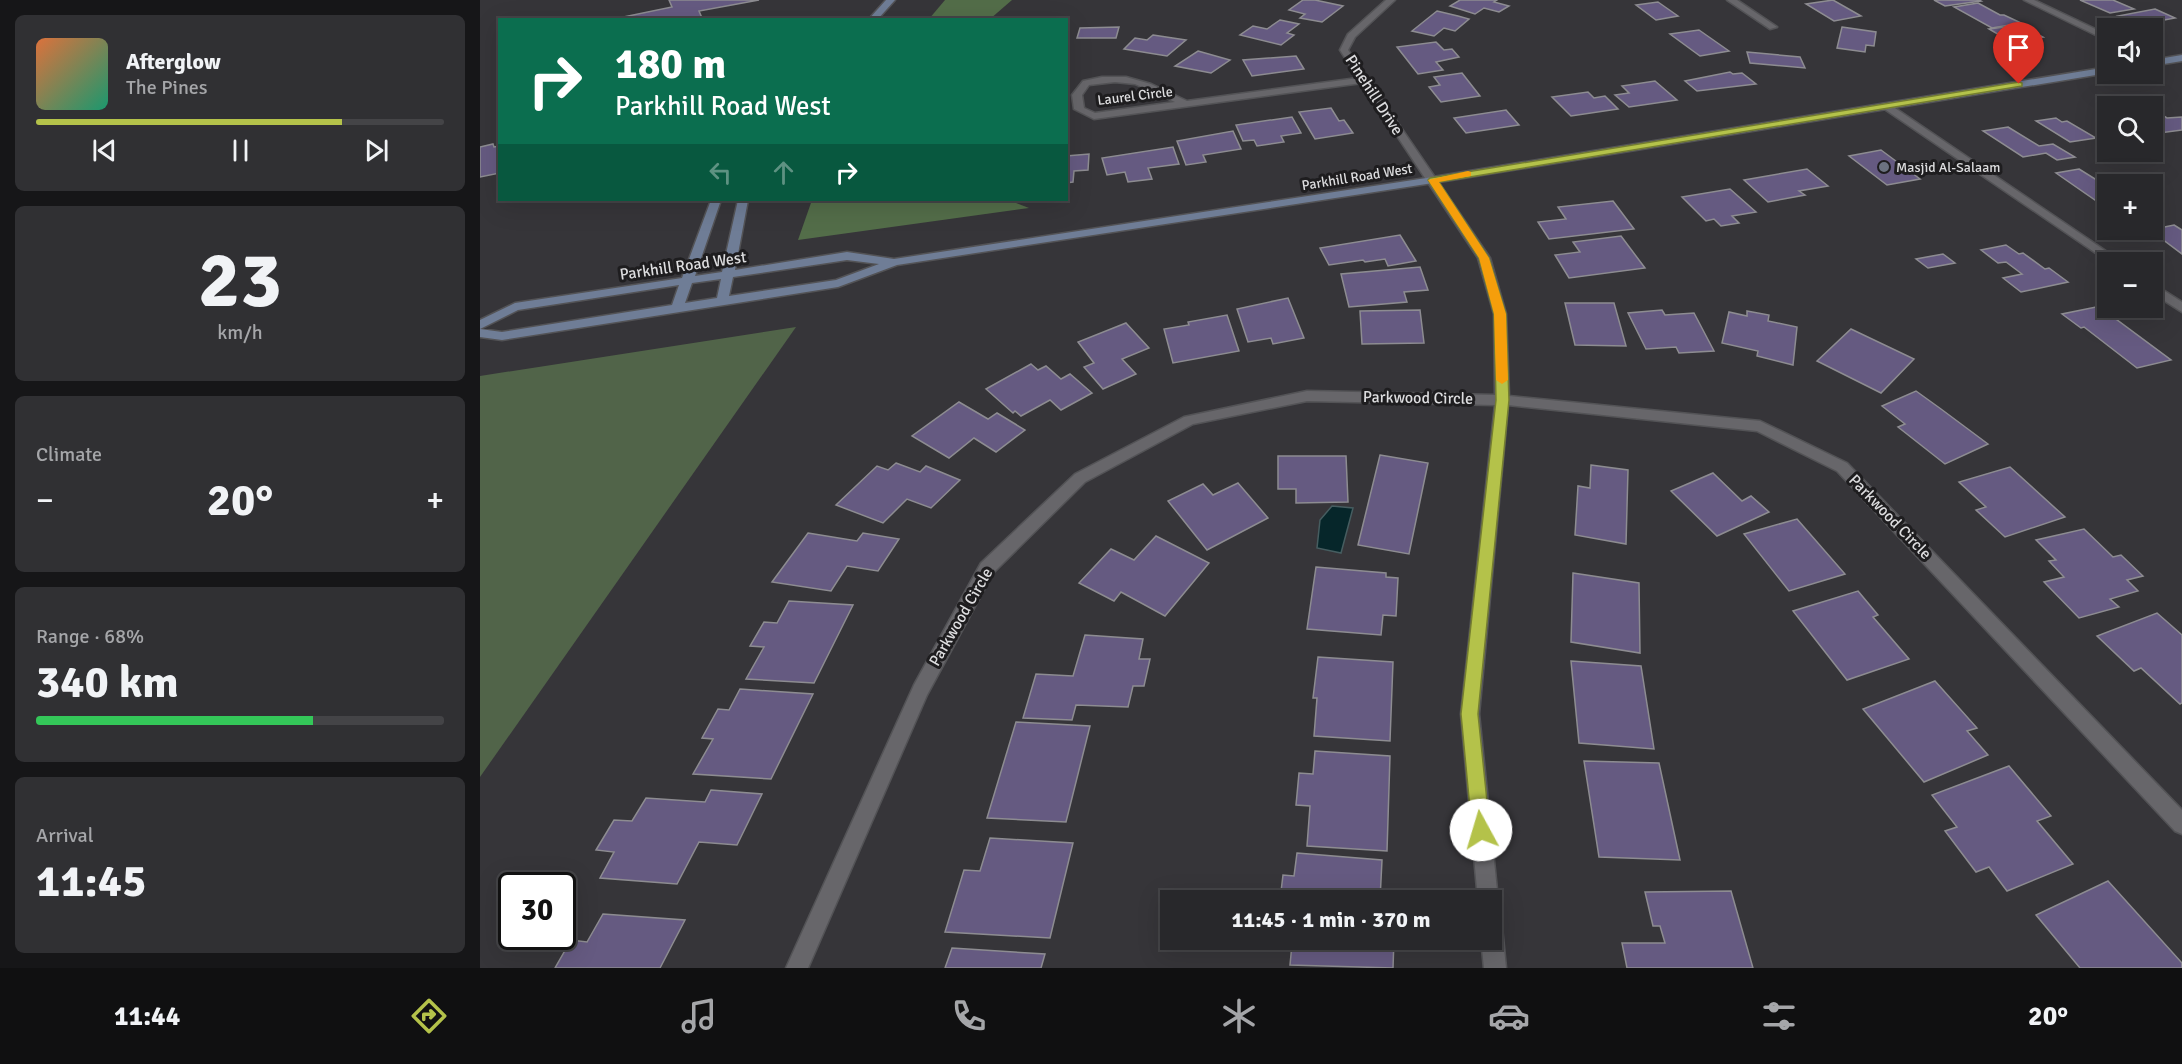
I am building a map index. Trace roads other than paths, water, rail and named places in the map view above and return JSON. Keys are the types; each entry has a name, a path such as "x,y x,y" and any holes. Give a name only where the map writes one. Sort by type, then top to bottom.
{"main road":[{"path":"874,18 891,0"},
{"path":"2163,61 2182,58"},
{"name":"Parkhill Road West","path":"480,333 501,336 722,302 838,283 895,262 1433,180 2097,72"},
{"path":"677,309 716,201"},
{"path":"722,302 743,201"},
{"name":"Parkhill Road West","path":"480,325 515,307 847,256 895,262"}],"street":[{"name":"Pinehill Drive","path":"1391,0 1351,36 1344,50 1484,258 1500,314 1502,400 1470,714 1487,890"},
{"path":"1731,0 1773,27"},
{"path":"2028,0 2097,34"},
{"name":"Laurel Circle","path":"1185,103 1138,81 1111,77 1086,83 1077,95 1079,109 1094,116 1364,80"},
{"path":"1886,106 2101,252"},
{"path":"2163,295 2182,308"},
{"name":"Parkwood Circle","path":"797,968 920,691 987,568 1080,478 1189,420 1307,396 1502,400 1760,426 1842,467 2182,824"},
{"path":"1493,950 1495,968"}],"water":[{"path":"1332,506 1353,508 1341,553 1317,548 1320,520"}],"place":[{"name":"Masjid Al-Salaam","path":"1884,167"}]}
